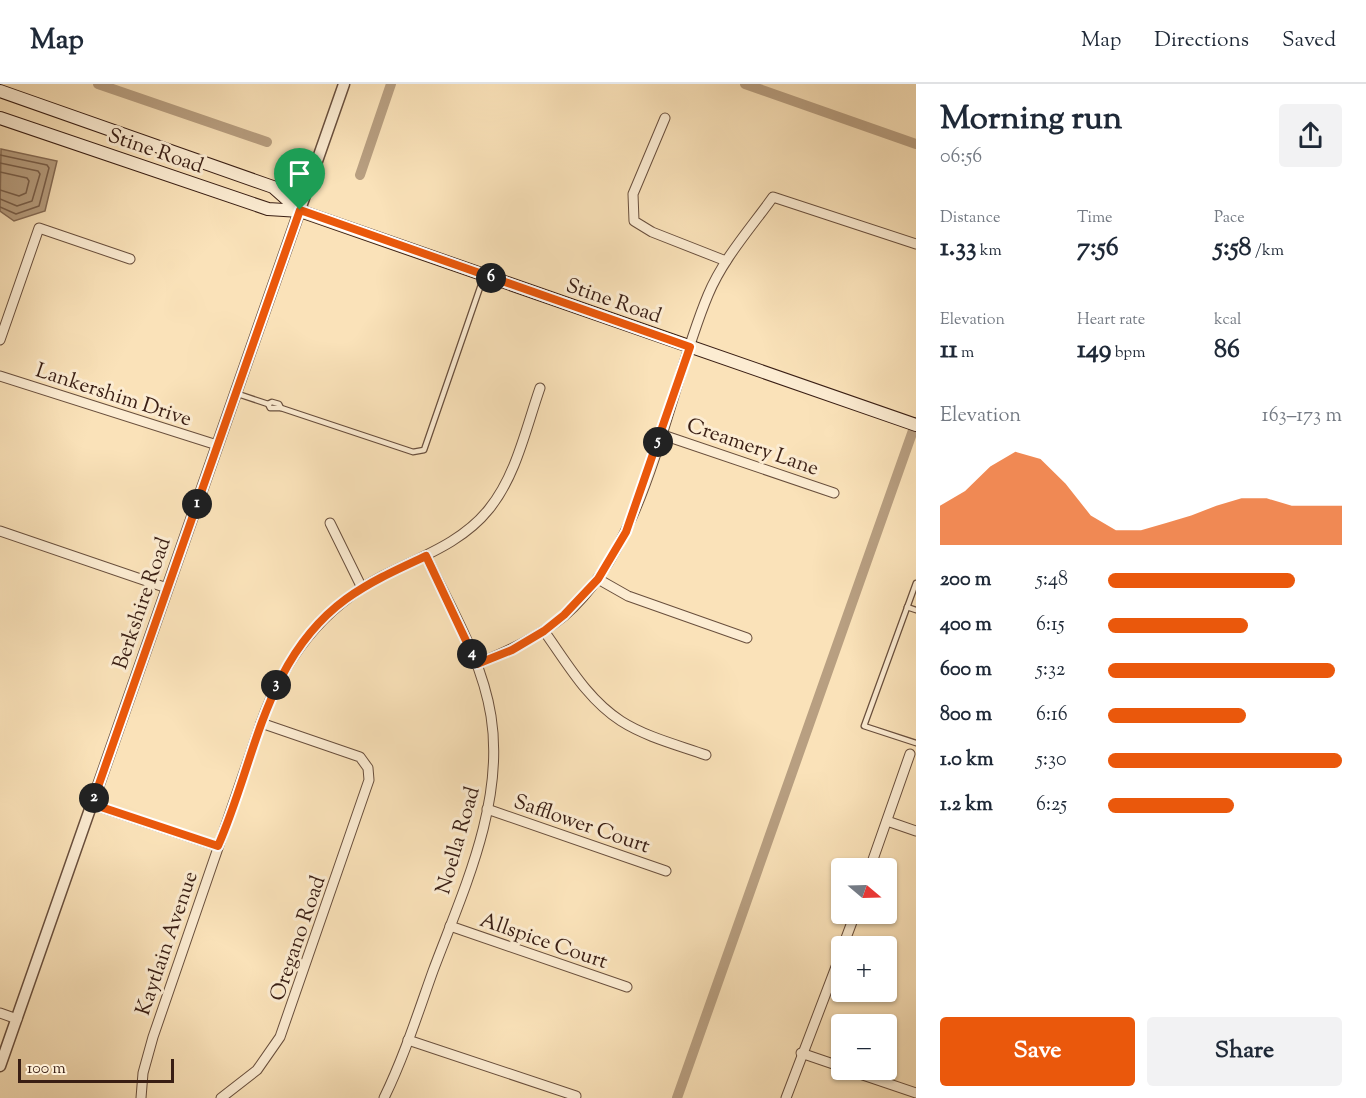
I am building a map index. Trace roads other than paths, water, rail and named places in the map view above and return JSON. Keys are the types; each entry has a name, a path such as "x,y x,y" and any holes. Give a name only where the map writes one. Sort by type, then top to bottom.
{"main road":[{"name":"Stine Road","path":"0,91 273,187 300,210"},
{"name":"Stine Road","path":"0,118 268,209 300,210 916,425"}],"street":[{"name":"Berkshire Road","path":"0,1066 344,84"},
{"path":"665,118 633,194 634,221 652,232 726,261"},
{"path":"477,664 512,650 544,631 576,604 598,579 626,532 708,295 726,261 773,197 916,244"},
{"path":"0,340 39,228 130,259"},
{"name":"Lankershim Drive","path":"0,376 217,445"},
{"name":"Kaytlain Avenue","path":"141,1098 143,1073 151,1044 218,846 271,695 295,652 325,617 362,588 426,556 465,533 490,508 501,492 540,388"},
{"name":"Creamery Lane","path":"660,434 834,493"},
{"path":"330,523 362,588"},
{"path":"0,531 167,588"},
{"name":"Noella Road","path":"384,1098 450,926 487,809 492,785 493,740 486,692 477,664 426,556"},
{"path":"598,579 628,596 747,638"},
{"path":"544,631 579,681 604,709 640,731 706,755"},
{"name":"Oregano Road","path":"221,1098 257,1070 270,1054 284,1029 369,780 368,768 360,757 261,723"},
{"path":"874,858 910,754"},
{"path":"92,804 218,846"},
{"name":"Safflower Court","path":"487,809 666,871"},
{"path":"887,821 916,831"},
{"name":"Allspice Court","path":"450,926 627,987"},
{"path":"786,1098 801,1053 831,978"},
{"path":"0,1013 16,1019"},
{"path":"408,1040 576,1096"},
{"path":"801,1053 831,1063"},
{"path":"878,1080 916,1093"}],"lane":[{"path":"235,393 268,404 272,402 279,404 281,408 413,453 424,450 484,276"},
{"path":"916,583 864,726 916,744"},
{"path":"908,607 916,610"}],"water":[{"path":"1,149 57,161 45,211 14,221 0,211"}],"waterway":[{"path":"98,84 267,142"},
{"path":"360,175 391,84"},
{"path":"745,84 916,144"},
{"path":"677,1098 916,422"}]}
